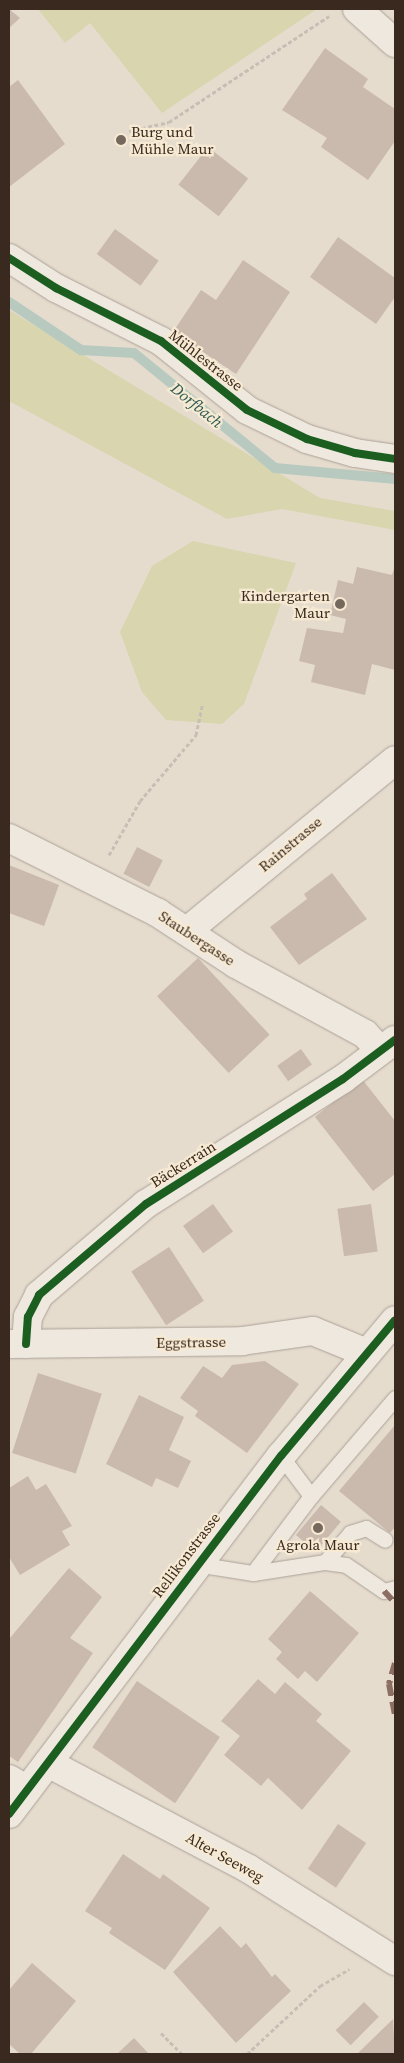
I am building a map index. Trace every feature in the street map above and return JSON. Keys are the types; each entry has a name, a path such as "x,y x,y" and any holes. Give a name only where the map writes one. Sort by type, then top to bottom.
{"street":[{"path":"345,11 395,43"},
{"name":"Mühlestrasse","path":"9,258 56,288 161,341 247,410 307,439 355,453 395,459"},
{"name":"Rainstrasse","path":"187,931 395,760"},
{"name":"Staubergasse","path":"9,838 187,931 236,964 387,1045"},
{"name":"Bäckerrain","path":"18,1344 28,1317 40,1295 146,1204 343,1079 387,1045"},
{"name":"Rellikonstrasse","path":"9,1814 18,1785 48,1763 196,1564 281,1456 395,1320"},
{"name":"Eggstrasse","path":"18,1344 242,1341 314,1331 367,1353"},
{"name":"Alter Seeweg","path":"48,1763 249,1869 340,1924 387,1957"}],"lane":[{"path":"254,1573 311,1496 395,1398"},
{"path":"281,1456 311,1496"},
{"path":"325,1562 350,1533 366,1528 385,1540"},
{"path":"196,1564 254,1573 325,1562 346,1565 384,1591 395,1588"}],"path":[{"path":"129,131 169,122 345,11"},
{"path":"93,881 140,801 196,735 202,706"},
{"path":"246,2054 320,1986 387,1957"},
{"path":"161,2032 182,2054"}],"shaded area":[{"path":"38,9 317,9 162,113 90,23 65,43"},
{"path":"9,310 320,498 395,511 395,530 282,509 227,519 9,401"},
{"path":"193,541 296,563 244,704 222,724 166,720 142,692 120,632 152,566"}],"building":[{"path":"9,9 20,18 9,28"},
{"path":"325,48 368,79 363,87 395,109 395,141 368,180 321,147 327,138 282,110"},
{"path":"18,80 65,144 9,187 9,87"},
{"path":"208,147 248,178 219,216 178,185"},
{"path":"115,229 159,261 140,286 97,254"},
{"path":"338,237 395,278 395,297 376,324 310,277"},
{"path":"243,260 290,292 236,374 173,332 201,290 216,300"},
{"path":"395,566 395,670 372,664 365,695 311,682 315,665 299,661 307,628 343,633 346,619 330,615 338,580 353,584 357,567 392,575"},
{"path":"137,847 163,860 149,887 123,874"},
{"path":"9,865 59,885 44,926 9,913"},
{"path":"332,873 367,919 299,965 270,927 307,899 304,894"},
{"path":"198,958 270,1035 229,1073 157,996"},
{"path":"301,1049 312,1065 288,1081 277,1066"},
{"path":"362,1079 395,1121 395,1174 373,1191 315,1117"},
{"path":"213,1204 233,1232 203,1253 183,1226"},
{"path":"371,1204 378,1252 344,1256 337,1209"},
{"path":"169,1247 204,1301 166,1325 131,1272"},
{"path":"265,1361 299,1384 247,1453 195,1416 198,1411 180,1398 203,1366 222,1378 232,1365"},
{"path":"38,1373 102,1394 76,1474 12,1453"},
{"path":"139,1395 184,1417 169,1450 191,1461 178,1488 156,1478 152,1487 106,1464"},
{"path":"395,1425 395,1527 390,1533 339,1491"},
{"path":"28,1476 36,1490 46,1484 72,1526 62,1531 70,1545 20,1575 9,1557 9,1488"},
{"name":"Agrola Maur","path":"321,1505 341,1522 316,1552 296,1535"},
{"path":"69,1568 102,1597 70,1638 93,1653 18,1762 9,1756 9,1639"},
{"path":"310,1591 359,1633 317,1682 305,1671 298,1679 276,1659 282,1652 268,1639"},
{"path":"258,1679 275,1694 285,1682 322,1714 316,1721 351,1751 302,1810 268,1778 261,1786 224,1755 240,1736 221,1721"},
{"path":"137,1681 220,1737 175,1803 92,1747"},
{"path":"338,1824 366,1843 336,1888 308,1869"},
{"path":"123,1854 160,1879 163,1874 210,1908 165,1970 109,1933 112,1928 85,1911"},
{"path":"220,1926 241,1948 246,1943 272,1977 275,1974 291,1991 236,2043 173,1972"},
{"path":"32,1963 76,2001 31,2054 20,2054 9,2044 9,1990"},
{"path":"364,2002 379,2017 351,2045 336,2030"},
{"path":"393,2019 395,2054 357,2054"},
{"path":"134,2038 149,2054 117,2054"}],"waterway":[{"name":"Dorfbach","path":"9,302 81,350 134,353 275,468 395,479"}],"marked path":[{"path":"384,1591 395,1603"},
{"path":"395,1663 389,1684 395,1714"}],"cycle path":[{"path":"9,258 56,288 161,341 247,410 307,439 355,453 395,459"},
{"path":"26,1344 28,1317 39,1295 146,1204 343,1079 395,1040"},
{"path":"9,1814 281,1456 395,1320"}],"place":[{"name":"Burg und Mühle Maur","path":"121,140"},
{"name":"Kindergarten Maur","path":"340,604"},
{"name":"Agrola Maur","path":"318,1528"}]}
